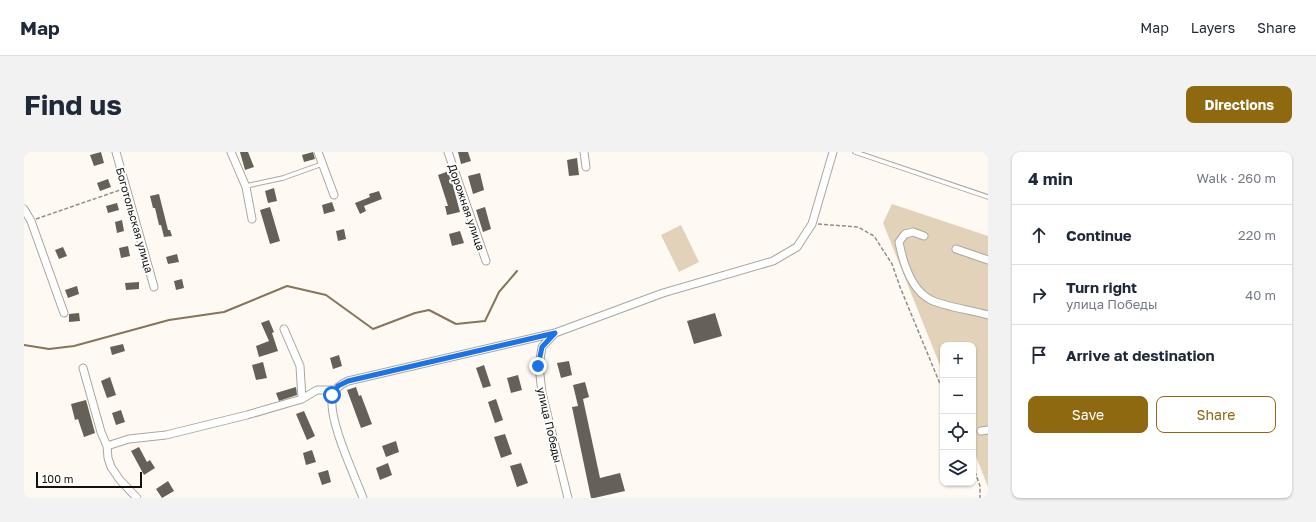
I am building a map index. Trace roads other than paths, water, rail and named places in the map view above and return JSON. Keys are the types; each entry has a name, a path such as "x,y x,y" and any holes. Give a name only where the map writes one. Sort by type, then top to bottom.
{"street":[{"name":"Боготольская улица","path":"116,152 154,287"},
{"path":"231,152 246,187 252,219"},
{"path":"318,152 334,195"},
{"name":"Дорожная улица","path":"448,152 486,261"},
{"path":"584,152 586,167"},
{"path":"107,446 129,439 166,435 247,415 302,399 317,390 335,390 348,381 555,333 663,293 773,261 797,246 812,224 832,152"},
{"path":"24,209 31,221 64,313"},
{"path":"924,236 913,232 905,234 899,242 903,261 919,291 932,300 988,315"},
{"path":"956,249 988,260"},
{"path":"284,329 300,366 302,399"},
{"name":"улица Победы","path":"555,333 542,347 538,366 542,393 568,498"},
{"path":"83,368 101,432 107,446 108,458 115,474 138,498"},
{"path":"335,390 331,407 333,418 363,498"}],"lane":[{"path":"855,152 988,197"},
{"path":"246,187 283,178 322,164"}],"waterway":[{"path":"24,345 49,349 74,346 169,320 224,312 287,286 326,295 373,329 415,313 429,310 456,324 485,321 499,292 517,271"}]}
